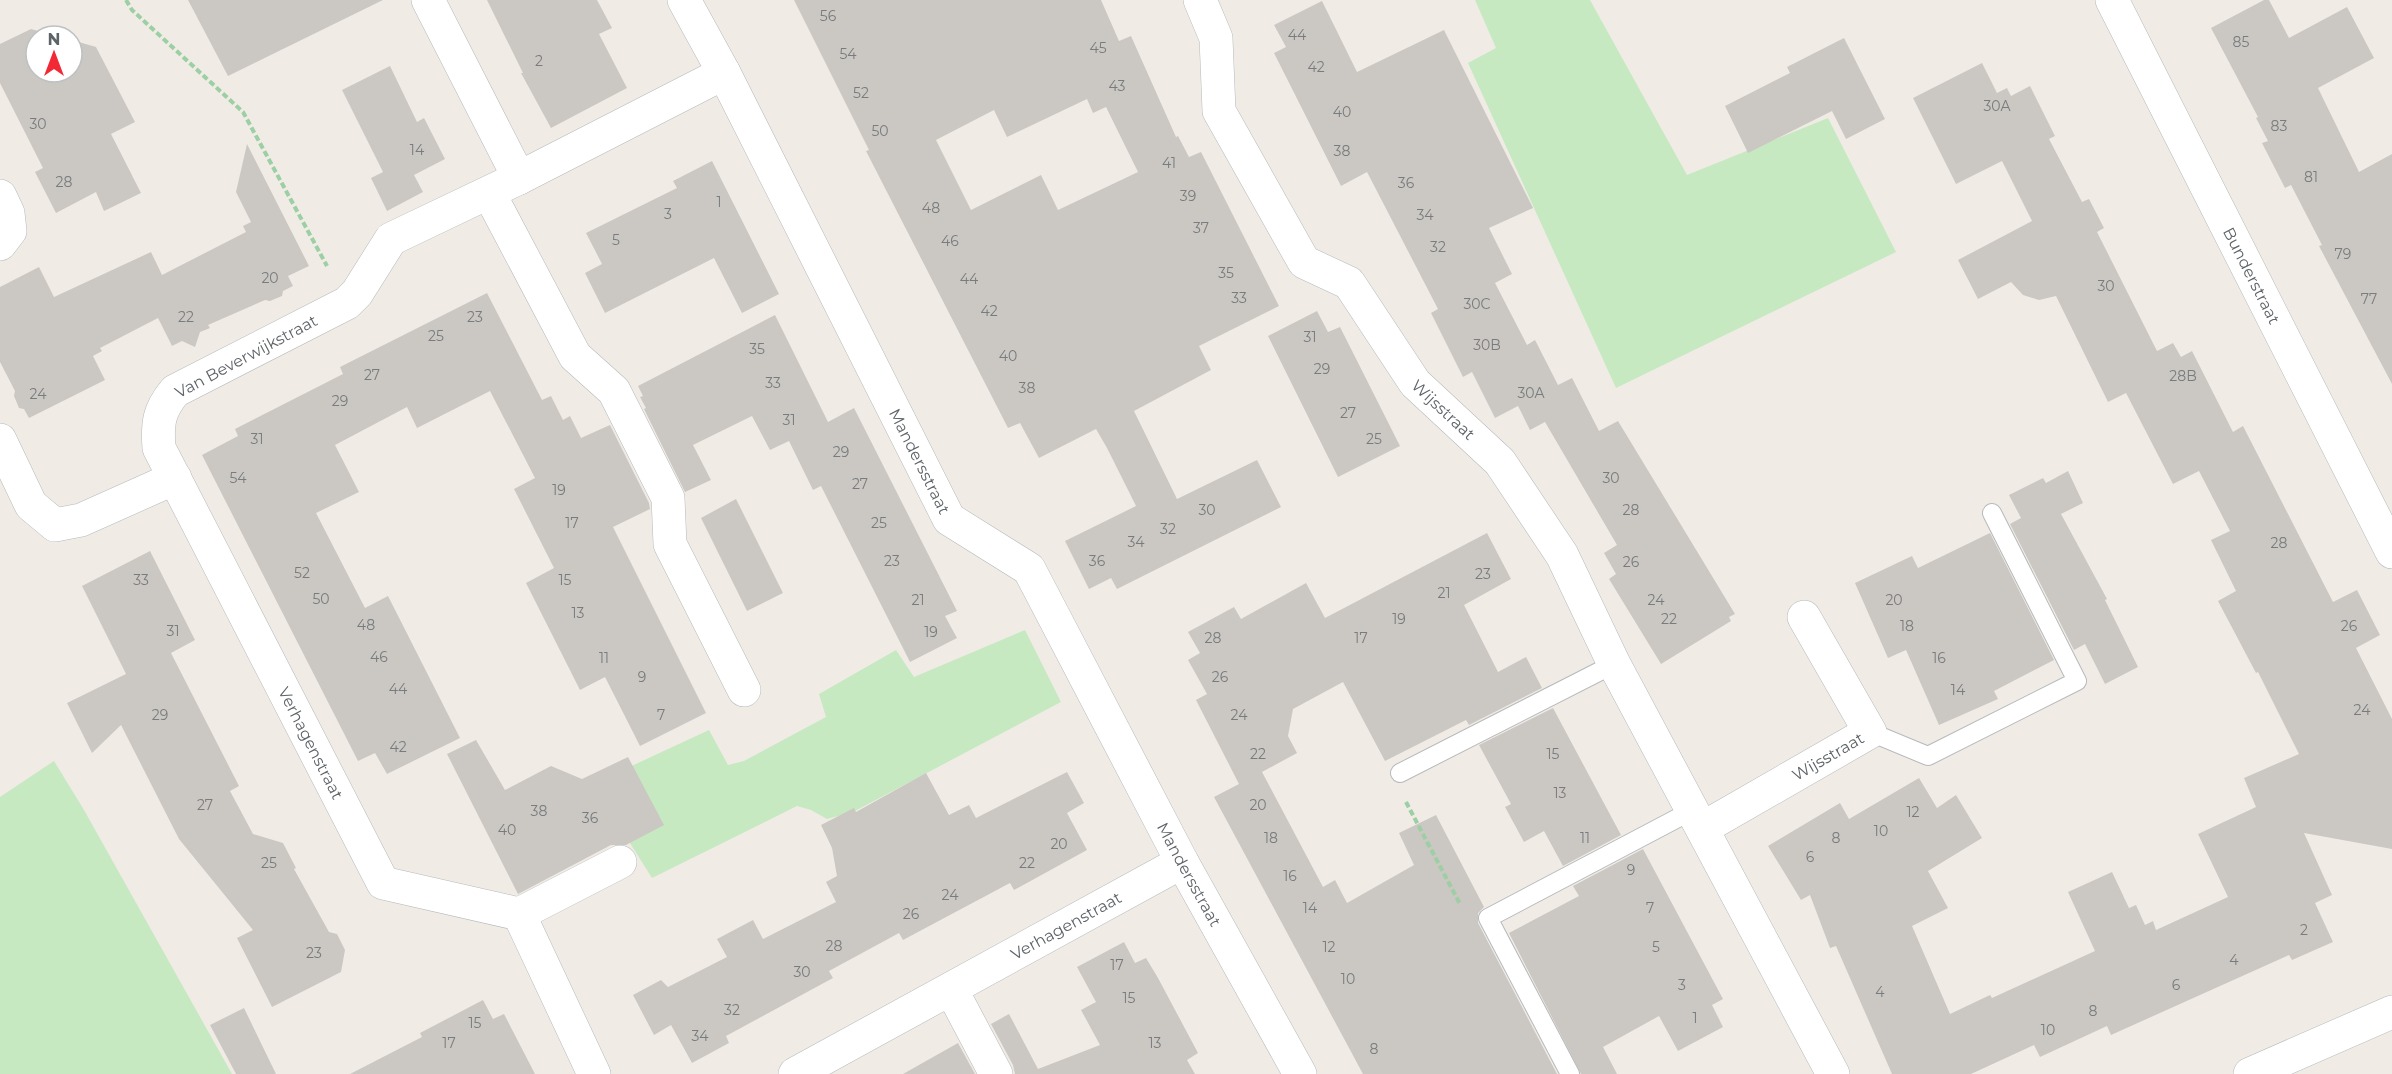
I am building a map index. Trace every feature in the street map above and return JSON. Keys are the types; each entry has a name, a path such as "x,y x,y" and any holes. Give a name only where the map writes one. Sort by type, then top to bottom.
{"street":[{"path":"428,0 519,178"},
{"name":"Mandersstraat","path":"684,0 724,73 949,519 1029,569 1182,862 1300,1074"},
{"name":"Wijsstraat","path":"1200,0 1200,6 1216,38 1219,111 1304,262 1349,283 1415,383 1500,462 1562,555 1614,664 1833,1074"},
{"name":"Bunderstraat","path":"2112,0 2392,552"},
{"name":"Van Beverwijkstraat","path":"175,478 159,448 157,426 164,404 175,390 347,303 357,293 392,239 489,193 724,73"},
{"path":"489,193 575,356 614,390 668,498 670,544 744,690"},
{"path":"0,196 8,213 10,231 0,244"},
{"path":"0,440 31,505 55,525 81,520 175,478"},
{"name":"Verhagenstraat","path":"175,478 383,883 519,914"},
{"name":"Wijsstraat","path":"1698,819 1870,732 1804,617"},
{"path":"594,1074 519,914 620,862"},
{"name":"Verhagenstraat","path":"795,1074 1182,862"},
{"path":"951,989 996,1074"},
{"path":"2250,1074 2392,1012"}],"lane":[{"path":"1870,732 1928,756 2076,681 1992,513"},
{"path":"1400,773 1614,664"},
{"path":"1570,1074 1488,918 1698,819"}],"path":[{"path":"126,0 132,10 243,112 347,303"},
{"path":"1400,773 1395,782 1468,919 1488,918"}],"green space":[{"path":"1475,0 1590,0 1687,175 1828,118 1896,252 1616,388 1468,63 1496,48"},
{"path":"1025,630 1061,702 853,812 827,819 811,810 797,806 652,878 623,832 610,776 709,730 728,765 744,761 826,717 819,694 896,650 914,677"},
{"path":"54,761 84,810 232,1074 0,1074 0,797"}],"building":[{"path":"188,0 383,0 228,76"},
{"path":"487,0 597,0 612,28 599,34 627,88 551,128 521,73 523,73"},
{"path":"794,0 1101,0 1119,41 1131,36 1176,137 1178,136 1189,157 1201,152 1279,306 1199,346 1211,370 1134,411 1177,499 1257,460 1281,507 1117,589 1111,578 1089,589 1065,541 1136,506 1107,448 1096,429 1039,458 1020,423 1008,428 866,151 869,150","holes":["1087,99 1093,113 1106,107 1138,172 1058,210 1041,175 971,210 936,140 994,110 1007,137"]},
{"path":"2264,0 2269,0 2289,38 2347,7 2374,58 2318,88 2359,172 2392,154 2392,384 2319,246 2322,245 2291,185 2285,188 2262,143 2268,141 2256,118 2258,117 2211,28"},
{"path":"1322,1 1357,72 1444,30 1533,208 1489,228 1512,274 1495,283 1527,345 1535,340 1558,385 1572,378 1599,431 1618,421 1735,614 1729,617 1731,621 1661,664 1609,579 1616,574 1604,553 1617,545 1545,422 1530,430 1518,406 1495,418 1472,372 1463,377 1431,313 1438,309 1367,172 1341,186 1274,53 1286,47 1274,25"},
{"path":"24,32 24,84 84,84 84,44 96,47 135,122 111,134 141,193 104,211 96,192 56,213 35,172 43,168 0,83 0,44"},
{"path":"1844,38 1885,119 1846,139 1832,111 1748,153 1725,106 1790,73 1787,67"},
{"path":"1982,63 1997,93 2007,88 2011,96 2030,86 2055,136 2049,139 2082,202 2089,199 2104,228 2097,232 2157,351 2173,343 2181,357 2192,351 2233,432 2243,426 2333,602 2357,590 2380,635 2356,648 2392,719 2392,849 2304,833 2332,895 2315,903 2333,942 2292,960 2289,955 2111,1035 2107,1026 2040,1057 2034,1045 1971,1074 1892,1074 1836,946 1830,948 1810,895 1801,900 1768,846 1840,803 1849,819 1919,778 1937,808 1956,795 1982,838 1928,871 1948,908 1912,926 1950,1014 1990,995 1992,998 2095,951 2068,892 2112,872 2129,908 2136,905 2145,925 2153,921 2156,930 2228,897 2198,834 2256,807 2244,778 2299,754 2258,672 2256,673 2218,601 2236,591 2211,540 2230,531 2199,471 2173,484 2126,393 2108,402 2056,296 2039,300 2023,295 2011,282 1978,299 1958,260 2032,221 2002,161 1956,184 1913,98"},
{"path":"390,66 417,122 424,118 445,159 414,175 423,192 387,211 371,178 383,172 342,90"},
{"path":"247,144 309,266 288,276 293,286 283,291 282,296 270,301 265,300 208,325 210,328 200,332 195,347 182,341 172,346 158,318 100,348 102,351 93,356 105,380 29,418 24,409 19,408 14,396 15,391 0,362 0,287 39,267 54,297 151,252 162,275 246,232 243,226 251,222 236,192"},
{"path":"712,161 779,294 742,313 714,258 605,313 585,273 602,264 586,233 677,188 673,181"},
{"path":"487,293 542,400 551,396 563,420 570,416 581,438 610,425 650,509 613,527 706,713 640,746 605,677 580,690 526,583 554,568 514,489 535,478 490,391 417,428 407,407 335,445 359,492 316,513 365,608 388,596 460,738 387,774 375,753 358,761 202,455 238,436 235,429 343,374 340,367"},
{"path":"1317,311 1328,332 1340,327 1400,446 1338,477 1268,336"},
{"path":"775,315 828,422 854,408 957,611 945,616 957,638 910,662 821,486 813,490 789,441 770,450 752,416 693,445 711,480 685,492 644,409 646,408 640,397 643,396 638,386"},
{"path":"2068,471 2083,503 2061,514 2107,599 2105,600 2138,667 2105,684 2085,644 2074,650 2010,524 2021,518 2009,495 2043,478 2046,483"},
{"path":"736,499 783,593 747,611 701,518"},
{"path":"1487,533 1511,579 1464,605 1498,672 1526,657 1542,688 1469,725 1466,720 1385,761 1343,682 1293,709 1288,736 1297,753 1262,772 1323,887 1335,880 1347,903 1414,865 1399,833 1436,815 1484,907 1478,913 1478,923 1557,1074 1363,1074 1214,797 1239,784 1196,700 1207,694 1188,660 1200,653 1188,632 1234,607 1241,619 1306,583 1325,618"},
{"path":"1990,533 2054,660 1994,691 1998,699 1939,725 1906,650 1888,658 1855,583 1912,556 1918,568"},
{"path":"150,551 195,640 171,653 239,786 230,791 253,834 283,843 296,868 294,869 329,932 337,934 345,950 341,972 272,1007 237,938 253,930 179,839 121,725 92,753 67,703 126,674 82,586"},
{"path":"1553,708 1621,835 1563,866 1544,831 1524,842 1505,807 1511,804 1479,745"},
{"path":"476,740 505,790 551,766 582,779 628,757 664,825 626,845 611,845 518,894 447,754"},
{"path":"1067,772 1084,803 1067,813 1087,850 1014,890 1010,883 903,940 899,933 829,971 833,978 726,1036 729,1043 692,1063 671,1025 654,1035 633,995 661,980 668,987 727,957 717,939 753,920 763,939 836,902 826,882 837,876 832,848 821,825 854,808 856,812 926,773 949,815 969,805 976,818"},
{"path":"1643,849 1723,999 1712,1005 1723,1027 1678,1051 1659,1016 1603,1047 1617,1074 1581,1074 1509,933 1579,896 1573,886"},
{"path":"1124,942 1135,963 1146,958 1158,978 1198,1053 1187,1060 1195,1074 1015,1074 1013,1065 991,1024 1009,1014 1038,1069 1100,1045 1081,1010 1096,1002 1077,967"},
{"path":"483,1000 493,1019 504,1014 535,1074 350,1074 422,1037 420,1033"},
{"path":"244,1008 276,1074 236,1074 210,1025"},
{"path":"958,1043 975,1074 903,1074"}]}
